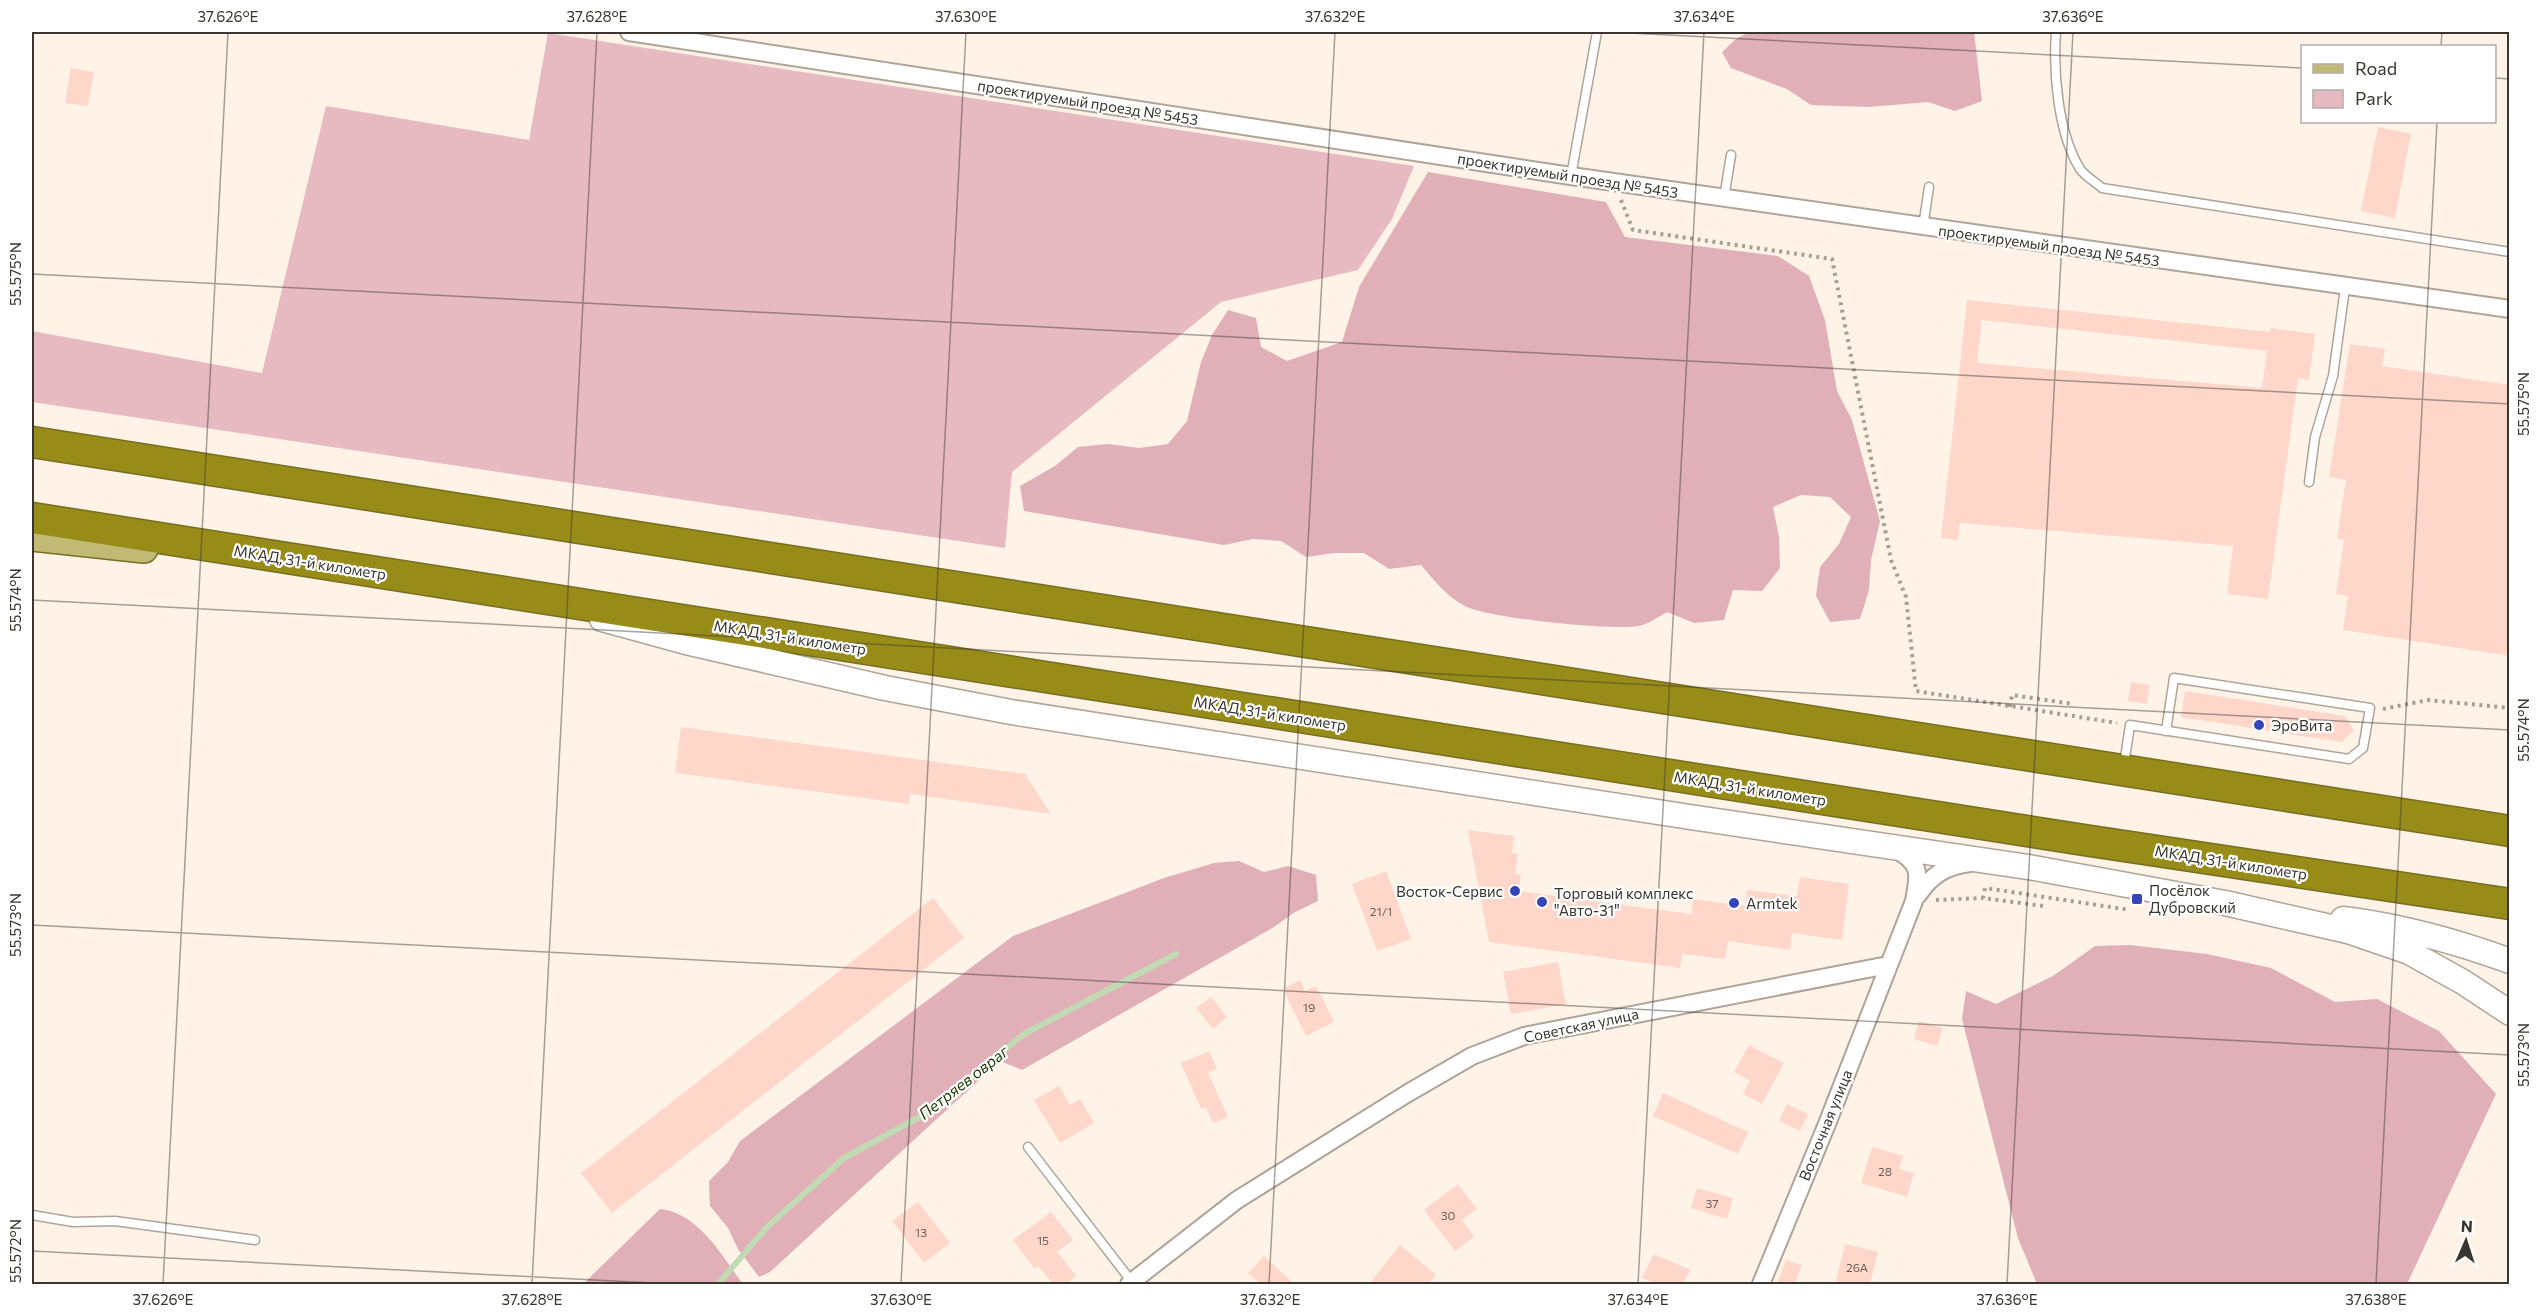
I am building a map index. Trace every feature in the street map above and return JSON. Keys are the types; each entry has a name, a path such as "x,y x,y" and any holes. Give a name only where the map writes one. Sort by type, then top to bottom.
{"highway":[{"path":"32,442 2510,831"},
{"name":"МКАД, 31-й километр","path":"32,518 2084,840 2510,904"}],"main road":[{"path":"32,430 92,452"},
{"path":"32,537 379,573"},
{"path":"510,593 686,642 885,688 1011,712 1985,860 2225,903 2377,923 2461,943 2510,961"},
{"path":"2225,903 2348,931 2409,952 2463,982 2510,1013"}],"street":[{"name":"проектируемый проезд № 5453","path":"629,32 1724,199 2345,288 2510,309"},
{"path":"1891,847 1908,856 1916,866 1918,878 1914,901"},
{"path":"1888,965 1914,901 1928,880 1940,871 1958,864 1985,860"},
{"name":"Советская улица","path":"1130,1283 1237,1200 1408,1093 1472,1056 1524,1036 1888,965"},
{"name":"Восточная улица","path":"1761,1284 1827,1124 1888,965"}],"lane":[{"path":"1571,176 1597,32"},
{"path":"2056,32 2054,60 2064,132 2081,171 2102,188 2510,252"},
{"path":"1724,199 1731,155"},
{"path":"1923,227 1929,187"},
{"path":"2309,482 2315,437 2332,376 2345,288"},
{"path":"2123,769 2130,725 2166,731 2349,759 2363,748 2370,708 2174,678 2166,731"},
{"path":"1028,1147 1130,1283"},
{"path":"32,1215 73,1222 114,1221 255,1240"}],"path":[{"path":"1614,182 1632,230 1832,259 1891,560 1906,597 1916,691 2130,725"},
{"path":"2010,707 2012,695 2073,704"},
{"path":"2369,712 2428,700 2510,708"},
{"path":"1983,898 1985,888 2138,911"},
{"path":"1914,901 1983,898 2043,906"}],"green space":[{"path":"548,33 1414,166 1392,219 1358,270 1221,302 1012,472 1005,548 32,402 32,331 262,373 326,106 529,140"}],"shaded area":[{"path":"1749,32 1974,32 1982,101 1955,111 1928,102 1869,107 1811,105 1787,89 1731,68 1722,52 1736,39"},
{"path":"1428,172 1606,202 1625,237 1778,256 1809,276 1825,320 1837,391 1852,420 1880,521 1871,560 1869,590 1860,619 1830,622 1816,596 1820,567 1839,544 1851,517 1830,497 1801,495 1773,507 1779,537 1780,568 1762,591 1733,590 1724,620 1694,623 1667,612 1645,624 1624,627 1550,622 1478,611 1452,598 1421,565 1389,569 1364,553 1334,553 1306,557 1281,541 1253,539 1224,545 1024,511 1020,486 1055,466 1078,447 1108,444 1139,448 1168,444 1187,421 1201,362 1212,335 1228,310 1256,318 1261,347 1287,361 1342,342 1359,287"},
{"path":"1239,861 1264,872 1288,866 1316,875 1318,901 1295,912 1274,927 1022,1070 1000,1061 770,1272 759,1277 738,1249 728,1228 710,1206 709,1181 728,1162 740,1141 1013,936 1164,878 1214,863"},
{"path":"2130,945 2207,954 2271,968 2335,1002 2377,999 2439,1031 2496,1094 2407,1284 2037,1284 2018,1238 1962,1019 1966,991 1996,1004 2053,976 2095,946"},
{"path":"660,1209 674,1212 698,1227 718,1249 743,1284 583,1284"}],"building":[{"path":"71,68 94,72 88,106 65,103"},
{"path":"2378,127 2411,134 2395,218 2361,211"},
{"path":"1967,300 2270,332 2271,328 2315,334 2309,380 2298,378 2268,599 2227,594 2233,546 1960,523 1958,540 1941,538","holes":["1982,320 2267,351 2262,388 1977,363"]},
{"path":"2350,344 2385,349 2382,366 2510,385 2510,656 2343,630 2348,596 2336,594 2344,540 2337,539 2346,480 2329,477"},
{"path":"2131,682 2150,685 2147,704 2128,701"},
{"path":"2185,691 2345,716 2354,731 2341,742 2181,717"},
{"path":"681,727 1025,774 1051,814 910,794 909,804 675,773"},
{"name":"Торговый комплекс \"Авто-31\"","path":"1468,830 1514,836 1512,853 1518,854 1515,874 1521,875 1519,891 1691,914 1693,899 1745,906 1747,890 1797,896 1800,877 1849,884 1842,940 1792,933 1790,950 1728,941 1725,959 1682,954 1680,968 1489,942"},
{"path":"1386,871 1411,939 1377,951 1352,884"},
{"path":"933,898 964,938 612,1213 581,1173"},
{"path":"1558,962 1566,1004 1511,1014 1503,972"},
{"path":"1300,980 1305,991 1316,986 1334,1022 1306,1036 1283,989"},
{"path":"1211,997 1227,1017 1213,1029 1196,1008"},
{"path":"1919,1021 1943,1028 1937,1046 1914,1039"},
{"path":"1749,1045 1784,1063 1762,1104 1743,1094 1750,1081 1734,1072"},
{"path":"1209,1051 1217,1069 1208,1073 1228,1117 1213,1123 1206,1107 1201,1109 1181,1063"},
{"path":"1059,1086 1070,1105 1080,1099 1094,1123 1060,1143 1034,1100"},
{"path":"1663,1093 1748,1132 1738,1154 1653,1116"},
{"path":"1787,1104 1808,1114 1800,1131 1779,1121"},
{"path":"1872,1147 1903,1156 1899,1169 1914,1173 1907,1197 1861,1183"},
{"path":"1458,1184 1477,1209 1462,1220 1474,1237 1455,1251 1424,1210"},
{"path":"1697,1188 1733,1198 1727,1219 1691,1208"},
{"path":"918,1202 950,1243 924,1263 892,1221"},
{"path":"1051,1212 1073,1240 1057,1252 1076,1276 1066,1284 1053,1284 1038,1266 1035,1269 1013,1240"},
{"path":"1845,1244 1878,1252 1870,1284 1836,1281"},
{"path":"1400,1245 1436,1275 1428,1284 1369,1284"},
{"path":"1654,1254 1690,1270 1683,1284 1656,1284 1642,1278"},
{"path":"1264,1256 1294,1284 1261,1284 1248,1273"},
{"path":"1786,1260 1802,1265 1795,1284 1778,1282"}],"waterway":[{"name":"Петряев овраг","path":"718,1284 767,1227 844,1158 925,1114 1024,1034 1176,954"}],"place":[{"name":"ЭроВита","path":"2259,725"},
{"name":"Восток-Сервис","path":"1515,891"},
{"name":"Посёлок Дубровский","path":"2137,899"},
{"name":"Торговый комплекс \"Авто-31\"","path":"1542,902"},
{"name":"Armtek","path":"1734,903"}]}
